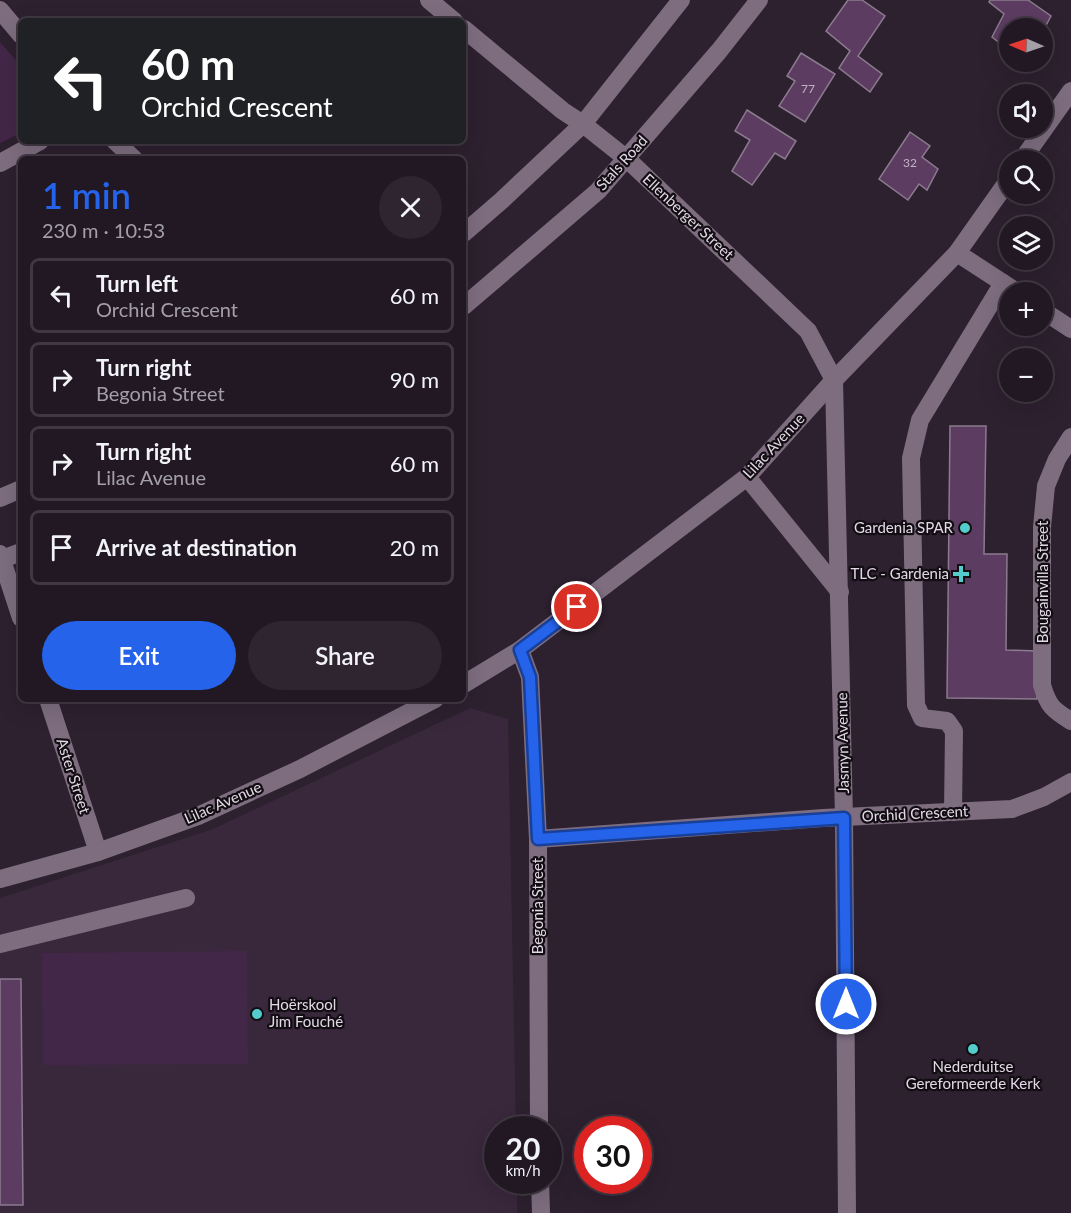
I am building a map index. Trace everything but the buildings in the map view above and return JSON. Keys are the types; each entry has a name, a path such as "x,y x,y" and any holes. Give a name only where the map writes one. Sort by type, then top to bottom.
{"street":[{"path":"429,0 450,18"},
{"path":"466,231 583,124 681,0"},
{"name":"Stals Road","path":"466,304 598,191 719,51 759,0"},
{"path":"0,10 18,31"},
{"name":"Ellenberger Street","path":"466,31 563,111 627,159 808,331 834,381"},
{"path":"1029,150 1071,91"},
{"path":"0,163 35,144"},
{"path":"118,144 131,156"},
{"name":"Lilac Avenue","path":"466,683 520,650 747,477 834,381 957,253 999,194"},
{"path":"957,253 1001,282"},
{"path":"953,812 954,731 947,721 922,718 916,705 911,458 920,420 999,304"},
{"path":"1053,317 1071,329"},
{"name":"Jasmyn Avenue","path":"834,381 844,818 847,1213"},
{"name":"Bougainvilla Street","path":"1071,437 1057,459 1046,486 1042,527 1042,685 1048,703 1055,711 1071,721"},
{"path":"747,477 840,592"},
{"path":"0,498 18,490"},
{"path":"18,553 1,558 18,609"},
{"name":"Begonia Street","path":"520,650 530,677 538,839 539,1116"},
{"name":"Aster Street","path":"49,702 98,852"},
{"name":"Lilac Avenue","path":"0,879 98,852 198,816 300,769 429,702"},
{"name":"Orchid Crescent","path":"538,839 1012,809 1044,797 1071,782"},
{"path":"0,944 186,898"},
{"path":"540,1194 541,1213"}],"shaded area":[{"path":"0,42 18,63 18,134 0,143"},
{"name":"Hoërskool Jim Fouché","path":"470,708 508,719 516,1116 484,1116 484,1194 517,1194 517,1213 0,1213 0,898 213,829"},
{"path":"247,951 248,1064 43,1065 42,953"}],"place":[{"name":"Gardenia SPAR","path":"965,528"},
{"name":"TLC - Gardenia","path":"961,574"},
{"name":"Hoërskool Jim Fouché","path":"257,1014"},
{"name":"Nederduitse Gereformeerde Kerk","path":"973,1049"}],"route":[{"path":"577,607 520,650 530,677 538,839 844,818 846,1004"}]}
